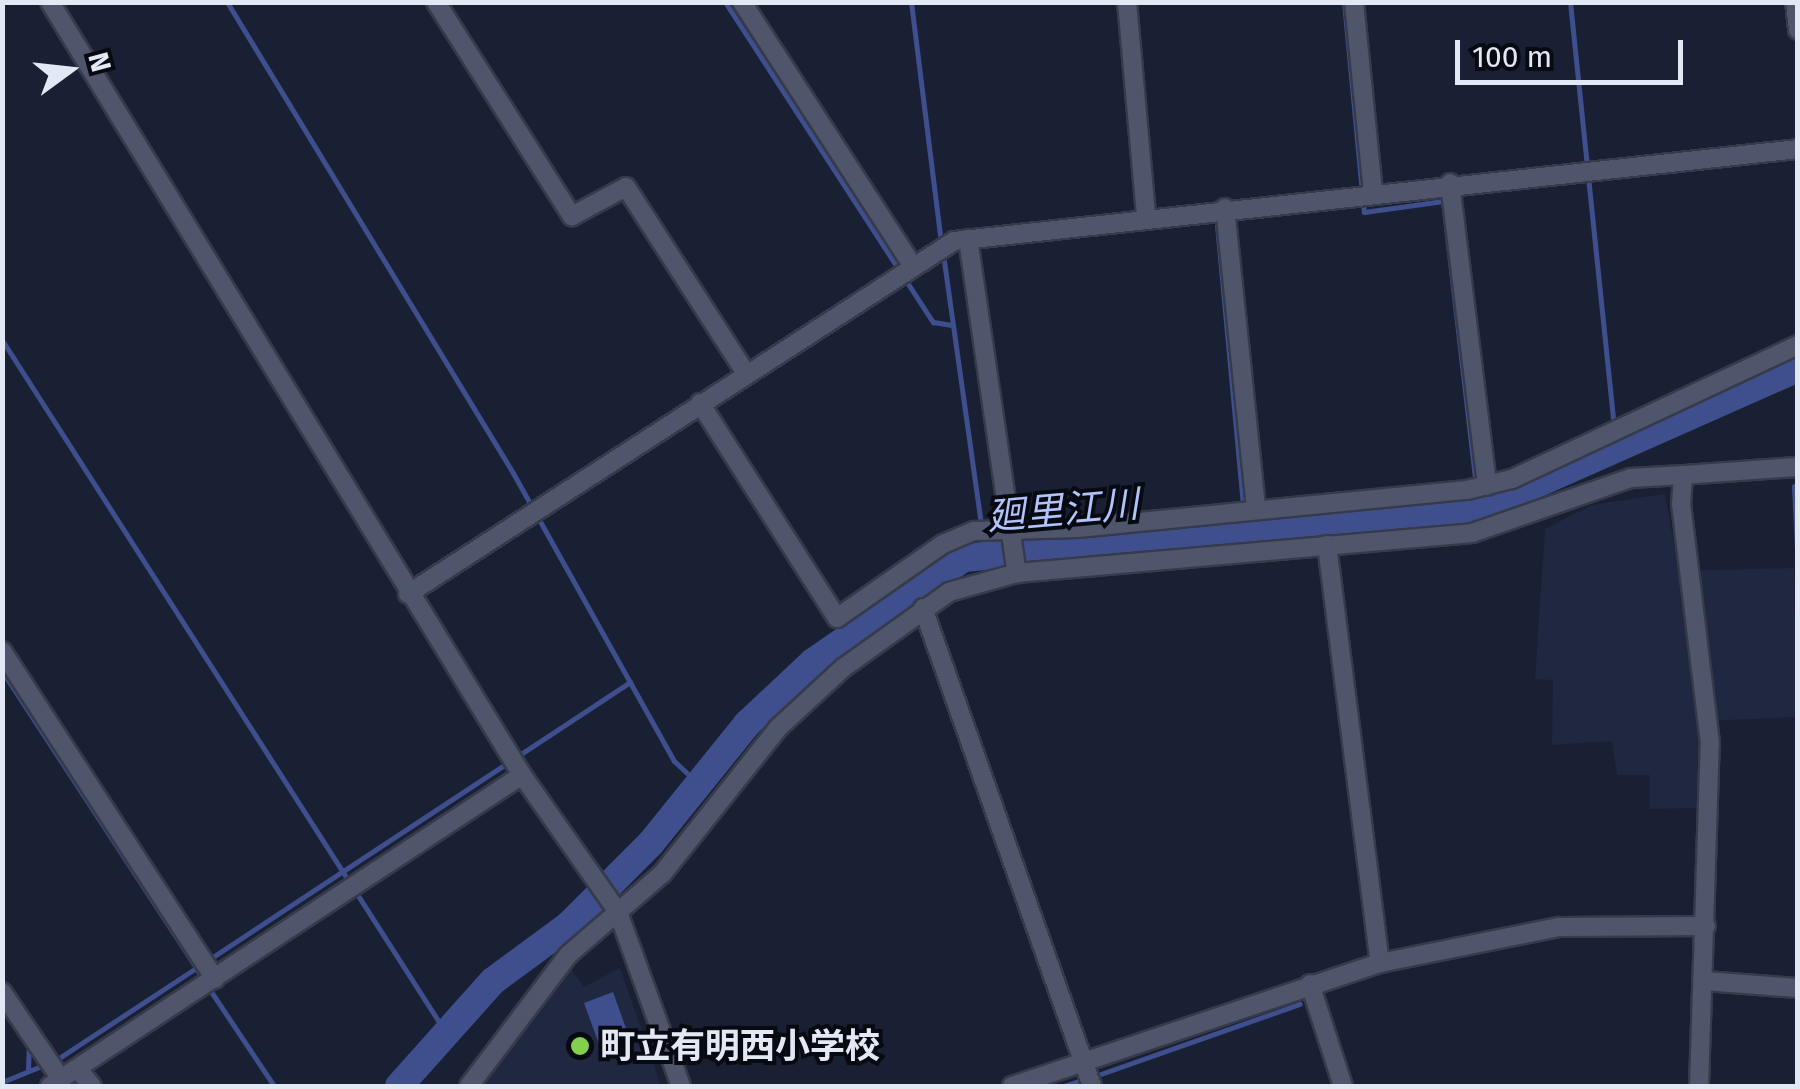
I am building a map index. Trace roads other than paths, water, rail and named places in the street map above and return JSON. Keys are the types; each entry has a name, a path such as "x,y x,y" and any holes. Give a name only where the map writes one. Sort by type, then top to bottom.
{"street":[{"path":"50,2 408,594 515,765 615,909 681,1086"},
{"path":"436,2 572,216 626,187 746,373"},
{"path":"742,2 905,270"},
{"path":"1127,2 1146,216"},
{"path":"1354,2 1366,192"},
{"path":"1795,2 1798,30"},
{"path":"408,594 936,249 961,240 1366,192 1798,149"},
{"path":"1450,183 1487,486"},
{"path":"1225,208 1248,510"},
{"path":"961,240 1016,568"},
{"path":"700,403 837,618 943,544 980,530 1078,528 1487,486 1798,346"},
{"path":"469,1086 568,955 615,909 662,874 778,728 923,608 948,592 1016,568 1472,533 1631,478 1798,467"},
{"path":"1683,475 1680,505 1710,743 1699,1086"},
{"path":"1327,546 1380,963"},
{"path":"923,608 1088,1076"},
{"path":"2,651 207,975"},
{"path":"2,992 53,1073 78,1068 207,975 352,888 515,765"},
{"path":"1012,1086 1088,1076 1310,984 1380,963 1558,927 1706,926"},
{"path":"1704,981 1798,988"},
{"path":"1310,984 1343,1086"},
{"path":"78,1068 92,1086"}],"water":[{"path":"613,992 632,1045 603,1055 584,1003"}],"waterway":[{"path":"227,2 513,473 674,761 698,783"},
{"path":"725,2 933,322 952,325"},
{"path":"911,2 941,243"},
{"path":"1344,2 1364,212 1443,201 1475,476"},
{"path":"1570,2 1614,427"},
{"path":"1217,225 1243,506"},
{"path":"943,254 981,525"},
{"path":"2,340 448,1036"},
{"name":"廻里江川","path":"399,1086 493,981 569,925 651,843 747,724 813,662 964,558 1480,509 1798,368"},
{"path":"1794,486 1798,571"},
{"path":"1478,499 1480,509"},
{"path":"1244,517 1246,531"},
{"path":"982,536 984,551"},
{"path":"2,671 196,968 56,1060"},
{"path":"202,978 196,968 630,682"},
{"path":"208,987 274,1086"},
{"path":"1095,1076 1300,1004"},
{"path":"28,1070 29,1043"},
{"path":"2,1082 46,1064"},
{"path":"1064,1086 1085,1079"}],"place":[{"name":"町立有明西小学校","path":"580,1046"}]}
